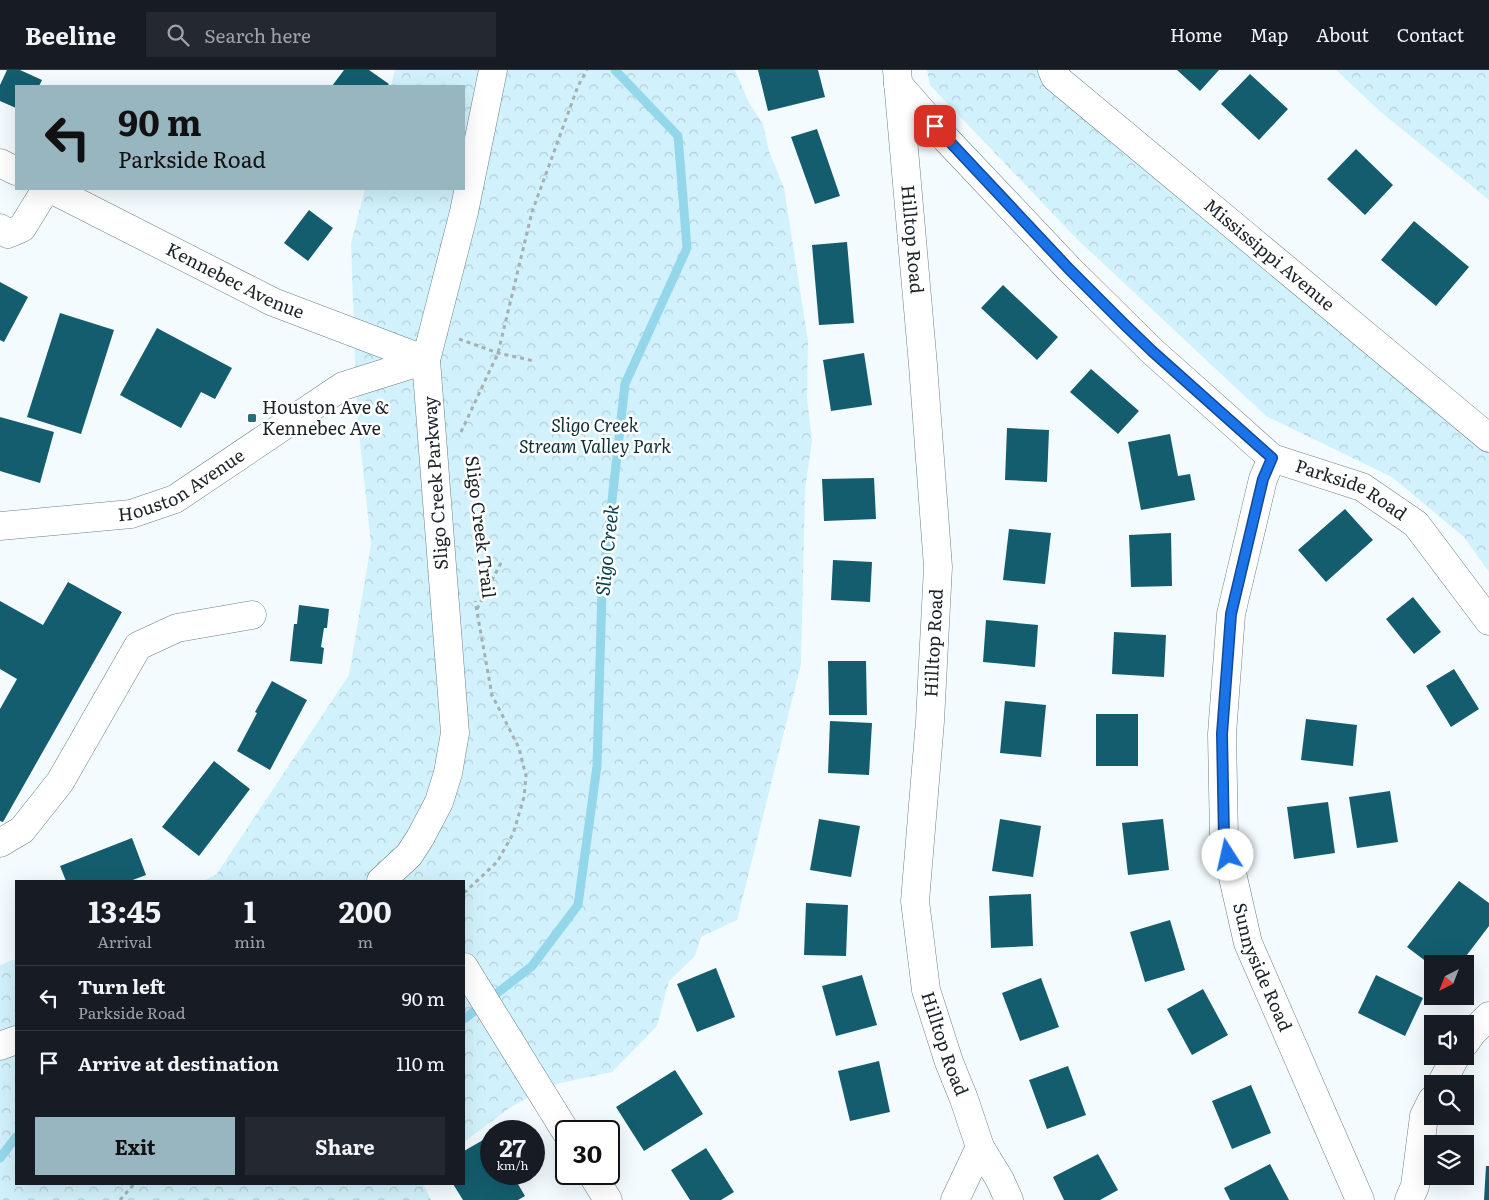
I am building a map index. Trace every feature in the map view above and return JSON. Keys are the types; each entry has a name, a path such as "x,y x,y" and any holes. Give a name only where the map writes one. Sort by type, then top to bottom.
{"street":[{"name":"Sligo Creek Parkway","path":"393,877 420,838 438,802 448,773 454,733 426,360 464,212 493,70"},
{"name":"Mississippi Avenue","path":"1052,70 1055,77 1489,438"},
{"name":"Parkside Road","path":"897,77 947,140 1076,276 1152,351 1272,458 1362,488 1416,524 1489,621"},
{"name":"Hilltop Road","path":"897,77 923,365 938,567 930,721 914,901 926,990 949,1062 980,1147 1000,1180 1009,1200"},
{"path":"0,163 15,170"},
{"path":"0,228 8,234 22,228 45,190"},
{"name":"Kennebec Avenue","path":"53,190 273,302 426,360"},
{"name":"Houston Avenue","path":"0,526 131,514 175,499 343,386 426,360"},
{"name":"Sunnyside Road","path":"1272,458 1263,479 1231,614 1222,734 1224,838 1248,943 1360,1200"},
{"path":"0,843 22,830 60,782 138,646 177,628 252,615"},
{"path":"468,974 559,1120"},
{"path":"1474,1031 1489,1016"},
{"path":"0,1046 15,1040"},
{"path":"1409,1200 1414,1186 1424,1116"},
{"path":"955,1200 980,1147"},
{"path":"599,1185 608,1200"}],"path":[{"name":"Sligo Creek Trail","path":"460,434 498,353 532,212 578,86 587,70"},
{"path":"458,339 498,353 534,361"},
{"path":"477,610 503,559"},
{"name":"Sligo Creek Trail","path":"465,892 497,862 514,834 524,798 526,776 519,748 492,695 474,591"},
{"path":"120,1200 133,1185"}],"green space":[{"name":"Sligo Creek Stream Valley Park","path":"395,70 735,70 749,103 763,124 769,151 784,188 808,341 807,398 812,440 805,490 801,664 737,920 701,937 695,956 669,981 657,1026 612,1072 547,1086 493,1120 480,1120 480,1130 465,1141 465,880 204,880 216,875 349,675 371,544 357,414 351,243 365,190 465,190 465,85 391,85"},
{"path":"927,70 1046,70 1489,447 1489,572 1464,537 1392,477 1266,416 1077,239 930,85"},
{"path":"1336,70 1489,70 1489,200 1382,113"},
{"path":"15,959 15,1185 424,1185 431,1200 0,1200 0,965"}],"building":[{"path":"7,70 20,70 42,80 40,85 15,85 15,108 0,101 0,85"},
{"path":"344,70 369,70 389,84 388,85 333,85"},
{"path":"758,70 818,70 825,97 768,111"},
{"path":"1177,70 1219,70 1200,91"},
{"path":"1250,74 1288,109 1259,140 1221,104"},
{"path":"817,129 840,196 815,204 791,137"},
{"path":"1356,149 1393,185 1365,215 1327,179"},
{"path":"309,210 333,228 308,261 284,243"},
{"path":"1414,221 1469,267 1436,306 1381,260"},
{"path":"847,242 854,323 819,325 812,245"},
{"path":"0,282 28,297 4,342 0,340"},
{"path":"1003,285 1058,337 1037,360 981,308"},
{"path":"60,313 114,330 81,434 27,417"},
{"path":"157,328 232,368 215,399 201,392 181,428 120,395"},
{"path":"864,353 872,405 831,411 823,360"},
{"path":"1091,369 1139,411 1118,434 1070,392"},
{"path":"0,417 54,432 40,483 0,471"},
{"path":"1007,428 1049,430 1047,482 1005,480"},
{"path":"1170,434 1178,476 1190,474 1195,500 1141,510 1128,442"},
{"path":"874,478 876,519 824,521 822,479"},
{"path":"1345,509 1373,540 1326,582 1298,550"},
{"path":"1009,529 1051,533 1045,584 1003,580"},
{"path":"1171,533 1172,586 1131,587 1129,535"},
{"path":"833,560 872,562 870,602 831,600"},
{"path":"68,582 122,612 3,822 0,821 0,709 17,679 0,669 0,601 43,625"},
{"path":"1413,597 1441,632 1414,654 1386,619"},
{"path":"299,605 329,609 327,628 324,628 321,647 324,648 322,664 290,661 294,624 297,624"},
{"path":"986,620 1038,625 1035,667 983,662"},
{"path":"1114,632 1166,635 1164,677 1112,674"},
{"path":"828,661 866,661 867,715 829,715"},
{"path":"1454,669 1479,709 1451,727 1426,686"},
{"path":"272,681 307,700 270,770 237,751"},
{"path":"1005,701 1046,705 1041,757 1000,753"},
{"path":"1096,714 1138,714 1138,766 1096,766"},
{"path":"1306,719 1357,725 1353,766 1301,760"},
{"path":"830,721 872,723 869,775 828,773"},
{"path":"214,761 250,789 199,856 162,827"},
{"path":"1390,791 1398,842 1357,848 1349,797"},
{"path":"1328,802 1335,853 1294,859 1287,807"},
{"path":"819,819 860,826 851,877 810,870"},
{"path":"1000,819 1041,826 1033,877 992,871"},
{"path":"1163,819 1169,870 1128,875 1122,823"},
{"path":"132,838 146,875 133,880 66,880 60,866"},
{"path":"1459,881 1489,903 1489,926 1467,955 1424,955 1424,960 1407,947"},
{"path":"1031,894 1033,946 991,948 989,896"},
{"path":"806,903 848,905 846,956 804,955"},
{"path":"1170,920 1185,970 1145,982 1130,932"},
{"path":"716,968 735,1017 697,1032 677,984"},
{"path":"862,975 877,1025 836,1036 822,986"},
{"path":"1376,975 1423,998 1405,1036 1358,1013"},
{"path":"1041,978 1059,1027 1020,1041 1002,993"},
{"path":"1203,989 1228,1035 1192,1055 1167,1009"},
{"path":"879,1061 890,1112 850,1121 838,1071"},
{"path":"1068,1066 1086,1115 1047,1129 1029,1080"},
{"path":"675,1070 703,1114 644,1151 616,1107"},
{"path":"1251,1085 1271,1133 1232,1149 1212,1101"},
{"path":"480,1142 480,1185 518,1185 525,1196 518,1200 463,1200 454,1185 465,1185 465,1150"},
{"path":"706,1148 734,1192 721,1200 690,1200 671,1170"},
{"path":"1098,1154 1118,1190 1100,1200 1064,1200 1053,1177"},
{"path":"1270,1164 1289,1200 1230,1200 1224,1188"},
{"path":"1486,1166 1489,1166 1489,1200 1484,1200"}],"waterway":[{"name":"Sligo Creek","path":"465,1018 532,966 578,905 597,766 602,590 625,384 687,248 678,136 615,70"},
{"name":"Sligo Creek","path":"0,1158 15,1138"}],"place":[{"name":"Houston Ave & Kennebec Ave","path":"252,418"}],"route":[{"path":"935,126 1069,269 1124,324 1272,458 1263,479 1231,614 1222,734 1224,838 1228,855"}]}
